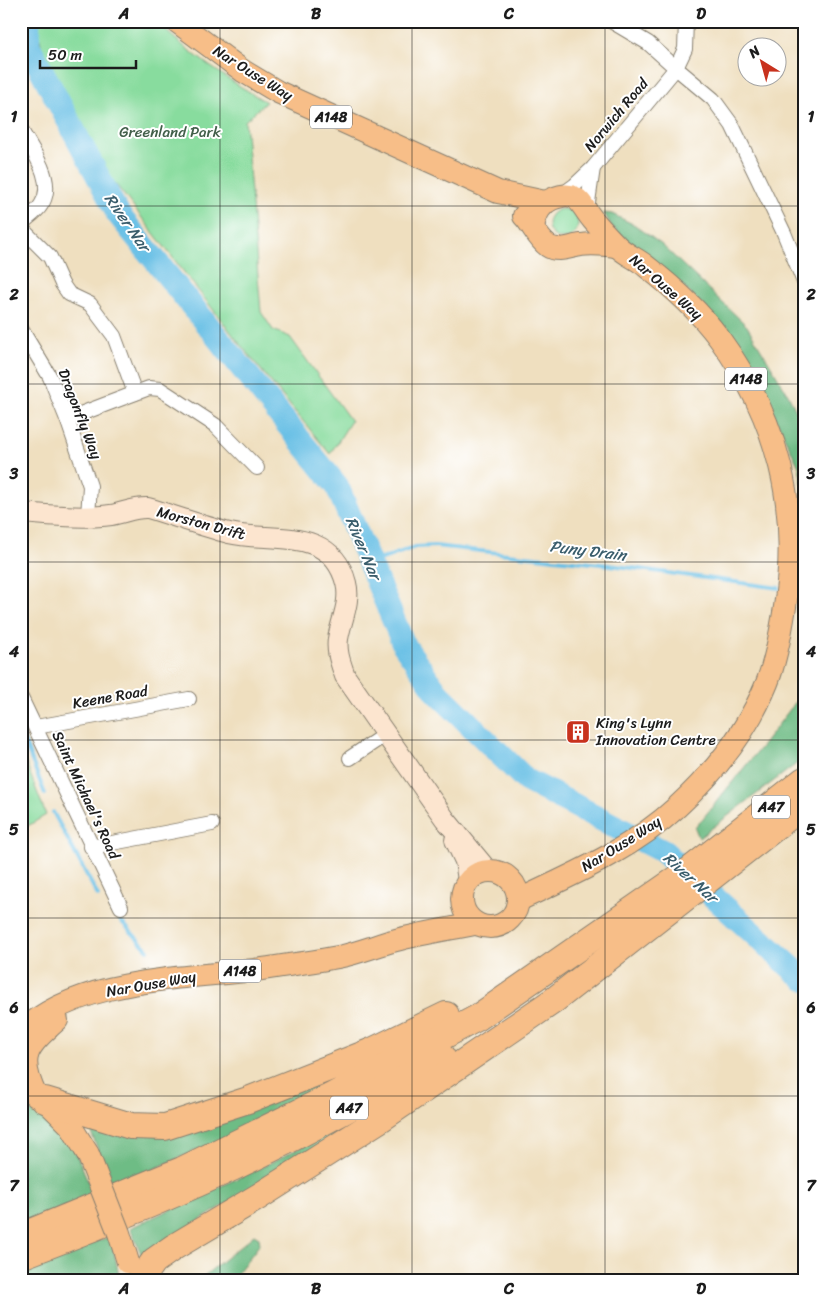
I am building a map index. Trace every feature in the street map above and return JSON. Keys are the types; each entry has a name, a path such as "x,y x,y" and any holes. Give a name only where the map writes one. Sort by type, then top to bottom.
{"highway":[{"name":"A47","path":"133,1274 258,1198 382,1118 553,1001 656,922 745,840 804,780"},
{"name":"A47","path":"21,1236 182,1170 330,1097 477,1018 618,921 745,840 804,805"},
{"name":"A47","path":"34,1097 130,1126 165,1127 199,1118 372,1051 497,991 618,921"},
{"name":"A47","path":"21,1256 103,1225 189,1187 339,1114 499,1025 656,922"}],"main road":[{"name":"Nar Ouse Way","path":"176,21 243,71 278,92 498,192 552,199 571,196 616,246 646,266 701,315 736,363 754,393 776,446 783,472 789,513 791,559 782,627 768,681 752,714 708,777 676,809 652,828 603,859 519,900"},
{"name":"Nar Ouse Way","path":"498,192 533,226 539,238 550,248 565,249 579,245 616,246"},
{"path":"533,226 536,213 552,199"},
{"path":"579,245 588,233 589,214"},
{"name":"Nar Ouse Way","path":"488,876 566,877"},
{"path":"488,876 516,887 519,900 515,915 503,925 488,928 474,924 465,914 461,902 462,893 488,876"},
{"name":"Nar Ouse Way","path":"400,939 444,917 461,902"},
{"name":"Nar Ouse Way","path":"21,1032 35,1019 53,1009 108,990 144,982 255,970 340,957 400,939 474,924"},
{"name":"Nar Ouse Way","path":"34,1097 26,1073 25,1061 29,1049 38,1037 80,999"},
{"name":"A148","path":"34,1097 70,1124 88,1154 133,1274"}],"street":[{"path":"611,21 648,43 713,99 732,125 784,233 804,282"},
{"name":"Norwich Road","path":"552,199 574,186 593,168 676,68 685,49 686,21"},
{"path":"21,130 44,173 46,185 41,205 21,224"},
{"name":"Norwich Road","path":"589,214 593,168"},
{"path":"21,228 50,257 62,284 69,294 90,304 114,336 135,393"},
{"name":"Dragonfly Way","path":"21,329 50,377 67,419 90,486 88,516"},
{"path":"67,419 149,388 169,394 215,425 257,468"},
{"name":"Morston Drift","path":"21,513 88,516 111,515 138,507 148,508 229,533 250,537 292,538 319,546 335,561 346,584 345,609 338,648 345,676 445,818 464,861 488,876"},
{"name":"Saint Michael's Road","path":"21,698 120,906"},
{"name":"Keene Road","path":"36,727 189,699"},
{"path":"350,758 386,734"},
{"path":"91,848 212,824"}],"green space":[{"name":"Greenland Park","path":"36,21 156,21 209,65 266,102 245,121 261,312 273,330 290,337 351,421 330,454 243,348 107,173 43,53"},
{"path":"563,209 574,213 578,224 574,235 563,239 552,235 548,224 552,213"},
{"path":"604,213 612,214 635,225 662,245 747,326 788,394 804,428 804,495 799,467 737,339 686,289 612,227"},
{"path":"804,691 804,758 699,838 695,828"},
{"path":"21,750 46,815 21,830"},
{"path":"323,1083 325,1089 241,1131 113,1187 90,1130 94,1126 127,1134"},
{"path":"21,1106 45,1114 57,1122 63,1129 73,1147 94,1196 21,1223"},
{"path":"352,1121 354,1125 142,1256 130,1228 260,1168"},
{"path":"254,1235 259,1238 260,1244 231,1281 198,1281"},
{"path":"111,1236 120,1281 21,1281 21,1270"}],"waterway":[{"name":"River Nar","path":"28,21 28,45 118,214 337,486 404,645 437,692 526,780 664,852 804,979"},
{"name":"Puny Drain","path":"371,563 415,547 435,546 610,565 779,588"},
{"name":"Puny Drain","path":"794,590 804,591"},
{"path":"21,733 45,794"},
{"path":"53,812 98,896"},
{"path":"120,920 148,950"}],"place":[{"name":"King's Lynn Innovation Centre","path":"578,732"}]}
